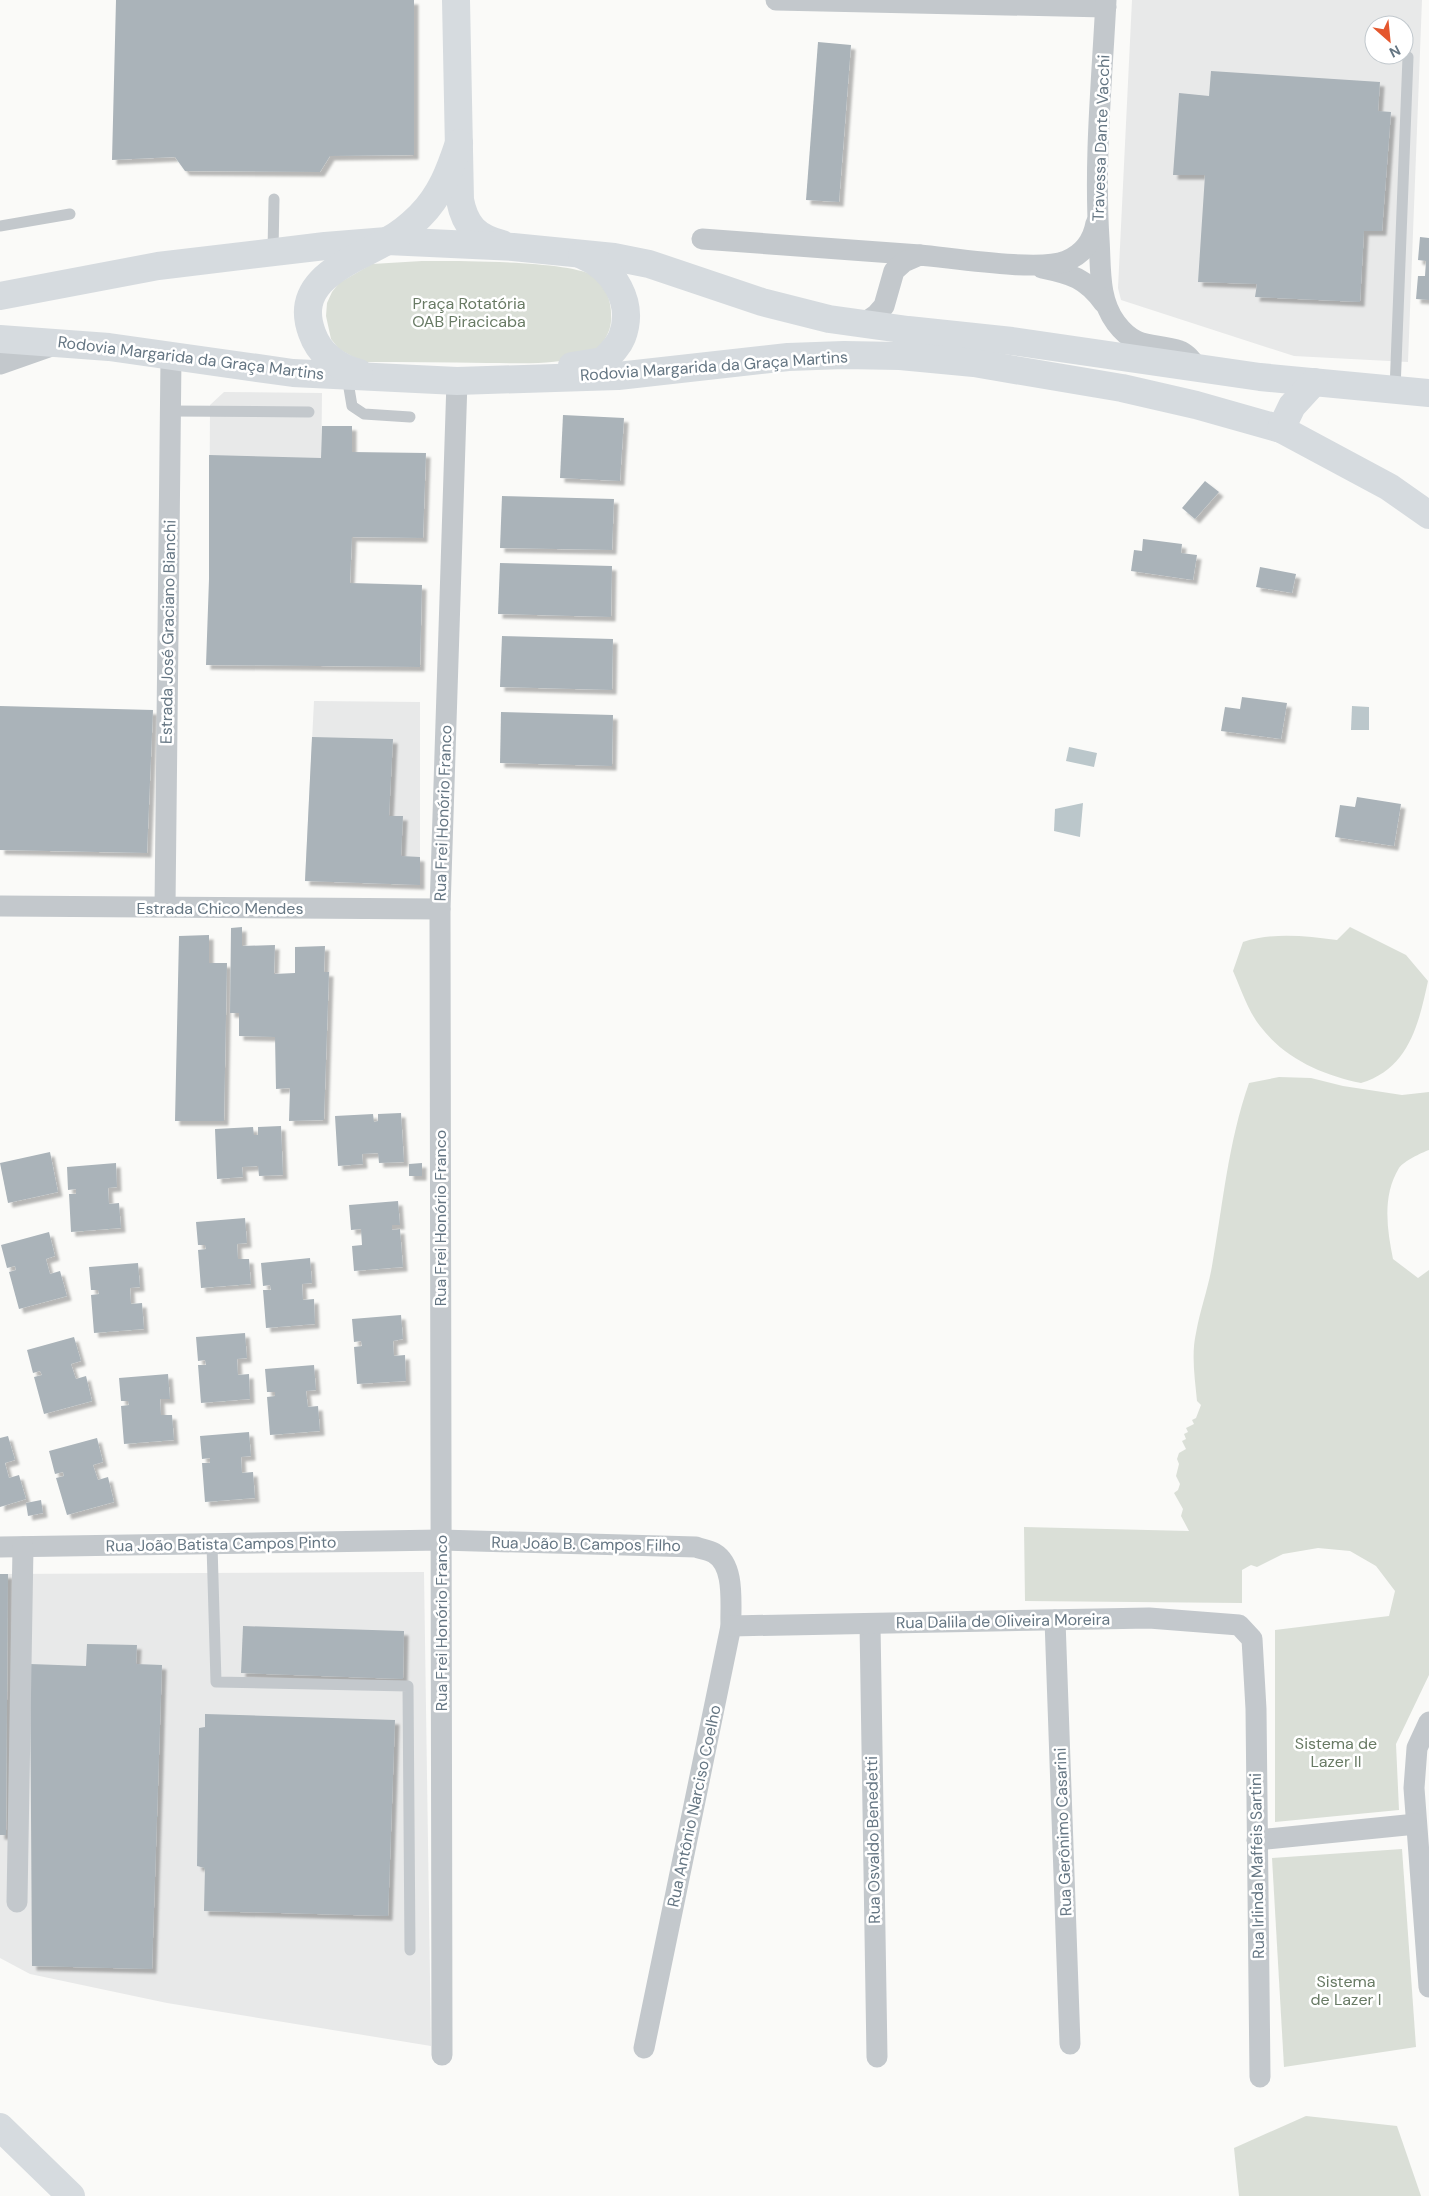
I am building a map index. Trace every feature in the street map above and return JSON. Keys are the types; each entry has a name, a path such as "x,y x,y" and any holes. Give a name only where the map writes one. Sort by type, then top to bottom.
{"main road":[{"path":"456,0 458,181 464,217 472,228 486,240 513,247"},
{"path":"384,377 336,364 321,350 312,334 308,318 310,302 317,286 330,273 351,258 387,241 420,216 435,199 448,176 459,143"},
{"path":"0,296 158,266 273,251 387,241 513,247 577,253 649,264 762,302 829,319 1012,341 1199,369 1429,393"},
{"path":"522,378 548,368 586,365 603,361 622,338 625,324 625,308 622,292 606,270 589,258 577,253"},
{"name":"Rodovia Margarida da Graça Martins","path":"0,340 64,342 109,346 171,357 293,373 457,381 618,376 788,357 844,355 900,356 1018,370 1122,388 1196,405 1281,429 1380,482 1429,515"},
{"path":"1281,429 1292,406 1314,382"},
{"path":"0,2127 71,2196"}],"street":[{"path":"776,0 1106,4"},
{"name":"Travessa Dante Vacchi","path":"1106,4 1097,210 1101,286 1107,308 1116,324 1142,345 1182,351 1199,369"},
{"path":"702,239 1031,265 1056,264 1067,261 1082,250 1094,235 1097,210"},
{"path":"850,251 870,259 889,283"},
{"path":"863,324 876,315 884,306 889,283 894,271 904,262 920,255"},
{"path":"1031,265 1060,272 1085,282 1094,289 1107,308"},
{"path":"0,364 64,342"},
{"name":"Estrada José Graciano Bianchi","path":"165,907 171,357"},
{"name":"Rua Frei Honório Franco","path":"442,2055 440,909 457,381"},
{"name":"Estrada Chico Mendes","path":"0,906 440,909"},
{"name":"Rua João Batista Campos Pinto","path":"0,1547 441,1540"},
{"name":"Rua João B. Campos Filho","path":"441,1540 696,1547 714,1552 725,1564"},
{"path":"17,1902 23,1547"},
{"name":"Rua Antônio Narciso Coelho","path":"644,2048 731,1626 729,1585 725,1564"},
{"name":"Rua Dalila de Oliveira Moreira","path":"731,1626 1149,1618 1239,1625 1252,1639 1253,1656"},
{"name":"Rua Gerônimo Casarini","path":"1055,1620 1070,2044"},
{"name":"Rua Osvaldo Benedetti","path":"870,1624 877,2057"},
{"name":"Rua Irlinda Maffeis Sartini","path":"1253,1656 1260,2077"},
{"path":"1429,1722 1417,1748 1414,1788 1429,1987"},
{"path":"1257,1840 1416,1824"}],"lane":[{"path":"1395,390 1408,65"},
{"path":"273,251 274,200"},
{"path":"0,226 70,214"},
{"path":"347,376 352,406 364,414 410,417"},
{"path":"170,411 309,412"},
{"path":"212,1545 216,1682 408,1686 410,1950"}],"shaded area":[{"path":"1132,0 1422,0 1408,362 1294,356 1121,300 1118,288"},
{"path":"224,392 322,393 320,583 209,579 210,405"},
{"path":"314,701 420,702 420,885 305,881"},
{"path":"1352,706 1369,707 1369,730 1351,730"},
{"path":"1069,747 1097,753 1094,767 1066,761"},
{"path":"1083,803 1080,837 1054,831 1055,809"},
{"path":"424,1572 431,2046 167,2003 30,1974 0,1958 0,1574"}],"green space":[{"name":"Praça Rotatória OAB Piracicaba","path":"422,261 540,264 583,271 595,277 606,292 610,303 610,327 603,342 590,353 573,359 549,362 362,362 339,349 331,339 326,316 327,303 339,283 372,264"},
{"path":"1350,927 1406,955 1428,981 1416,1028 1401,1056 1377,1076 1361,1083 1319,1070 1281,1048 1270,1038 1256,1020 1248,1007 1233,971 1243,942 1278,936 1302,936 1337,940"},
{"name":"Sistema de Lazer II","path":"1279,1077 1311,1078 1343,1086 1402,1095 1429,1092 1429,1150 1417,1155 1399,1168 1390,1190 1387,1213 1393,1259 1418,1278 1429,1270 1429,1675 1396,1744 1399,1810 1275,1822 1275,1630 1389,1616 1395,1591 1376,1566 1350,1551 1318,1548 1283,1554 1257,1567 1251,1565 1242,1570 1242,1603 1025,1601 1024,1527 1189,1531 1181,1516 1183,1509 1174,1493 1178,1490 1180,1484 1176,1476 1179,1464 1177,1459 1179,1453 1186,1449 1182,1441 1186,1439 1184,1434 1188,1432 1186,1428 1194,1424 1192,1420 1196,1418 1201,1405 1197,1401 1194,1367 1195,1341 1212,1266 1231,1151 1249,1083"},
{"name":"Sistema de Lazer I","path":"1402,1849 1416,2047 1284,2067 1272,1858"},
{"path":"1306,2116 1397,2126 1421,2196 1239,2196 1234,2148"}],"building":[{"path":"116,0 414,0 414,155 330,156 320,172 185,171 175,157 112,160"},
{"path":"818,42 851,45 839,202 806,200"},
{"path":"1211,71 1380,82 1378,111 1391,112 1382,231 1364,231 1360,302 1255,297 1257,284 1198,282 1205,175 1173,175 1179,93 1209,96"},
{"path":"1420,237 1429,238 1429,300 1416,299 1418,276 1425,276 1426,261 1418,260"},
{"path":"563,415 624,418 620,481 560,478"},
{"path":"322,426 352,426 352,452 426,453 423,538 352,537 350,583 422,585 420,667 206,665 209,579 209,455 321,458"},
{"path":"1205,481 1219,492 1195,519 1182,508"},
{"path":"502,496 614,499 612,550 500,548"},
{"path":"1143,539 1182,544 1181,553 1197,555 1193,580 1131,571 1134,550 1142,551"},
{"path":"500,563 612,566 611,617 498,614"},
{"path":"1260,567 1296,574 1292,593 1256,587"},
{"path":"502,636 613,639 612,690 500,687"},
{"path":"1242,697 1287,703 1281,739 1221,731 1225,707 1240,709"},
{"path":"0,706 153,710 147,853 0,850"},
{"path":"501,712 613,715 612,766 500,763"},
{"path":"312,737 393,739 389,816 403,816 401,856 420,857 420,885 305,881"},
{"path":"1357,797 1401,804 1394,846 1335,837 1340,805 1355,807"},
{"path":"242,927 242,946 275,945 274,974 295,973 295,947 325,946 324,972 329,972 324,1120 289,1121 290,1088 276,1089 275,1037 239,1036 239,1013 230,1013 231,928"},
{"path":"209,935 209,963 227,963 224,1121 175,1121 179,936"},
{"path":"401,1113 404,1162 379,1163 378,1153 362,1154 363,1164 338,1166 335,1116 373,1114 374,1122 378,1121 378,1114"},
{"path":"281,1126 283,1175 259,1176 258,1166 242,1167 243,1177 217,1179 215,1129 253,1127 254,1135 258,1135 258,1127"},
{"path":"50,1152 58,1192 8,1203 0,1163"},
{"path":"116,1163 117,1187 108,1188 109,1204 119,1203 121,1228 71,1232 69,1194 76,1194 76,1189 68,1190 67,1167"},
{"path":"422,1163 422,1176 409,1176 409,1164"},
{"path":"398,1201 400,1225 392,1225 392,1230 400,1229 403,1267 354,1271 352,1246 362,1245 361,1229 351,1230 349,1205"},
{"path":"245,1218 247,1243 237,1244 238,1259 249,1259 251,1284 201,1288 198,1250 206,1249 205,1245 198,1245 196,1222"},
{"path":"49,1232 55,1256 46,1259 50,1274 60,1271 67,1296 19,1309 9,1272 16,1270 15,1266 7,1268 1,1245"},
{"path":"310,1258 312,1283 302,1284 303,1300 314,1299 315,1324 266,1328 263,1290 271,1290 270,1285 263,1286 261,1263"},
{"path":"138,1263 140,1287 130,1288 131,1304 142,1303 144,1329 94,1333 91,1295 99,1294 98,1290 91,1290 89,1267"},
{"path":"401,1315 403,1339 393,1341 394,1356 405,1355 406,1381 357,1384 354,1347 362,1346 361,1341 354,1342 352,1319"},
{"path":"245,1333 247,1358 237,1359 238,1375 249,1374 250,1399 201,1403 198,1365 206,1365 205,1360 198,1361 196,1337"},
{"path":"74,1337 81,1361 71,1364 76,1379 86,1376 92,1401 44,1414 34,1377 42,1375 40,1371 33,1373 27,1350"},
{"path":"314,1365 316,1390 306,1391 308,1407 318,1406 320,1431 270,1435 267,1397 275,1396 275,1392 267,1392 265,1369"},
{"path":"168,1374 170,1399 160,1399 161,1415 172,1415 174,1440 124,1444 121,1406 129,1405 128,1401 121,1401 119,1378"},
{"path":"249,1432 251,1456 241,1457 242,1473 253,1472 255,1498 205,1502 202,1463 210,1463 210,1458 202,1459 200,1436"},
{"path":"8,1436 15,1460 5,1463 9,1478 19,1475 26,1499 0,1507 0,1438"},
{"path":"97,1438 103,1462 93,1465 98,1480 108,1477 114,1502 67,1515 56,1478 64,1476 63,1472 55,1474 49,1451"},
{"path":"41,1500 43,1513 28,1516 26,1503"},
{"path":"0,1574 8,1574 6,1835 0,1835"},
{"path":"243,1626 404,1631 403,1679 241,1673"},
{"path":"87,1644 137,1645 136,1664 162,1665 152,1969 32,1966 30,1664 86,1666"},
{"path":"205,1714 395,1720 388,1916 204,1911 205,1868 197,1866 199,1728 205,1727"}]}
